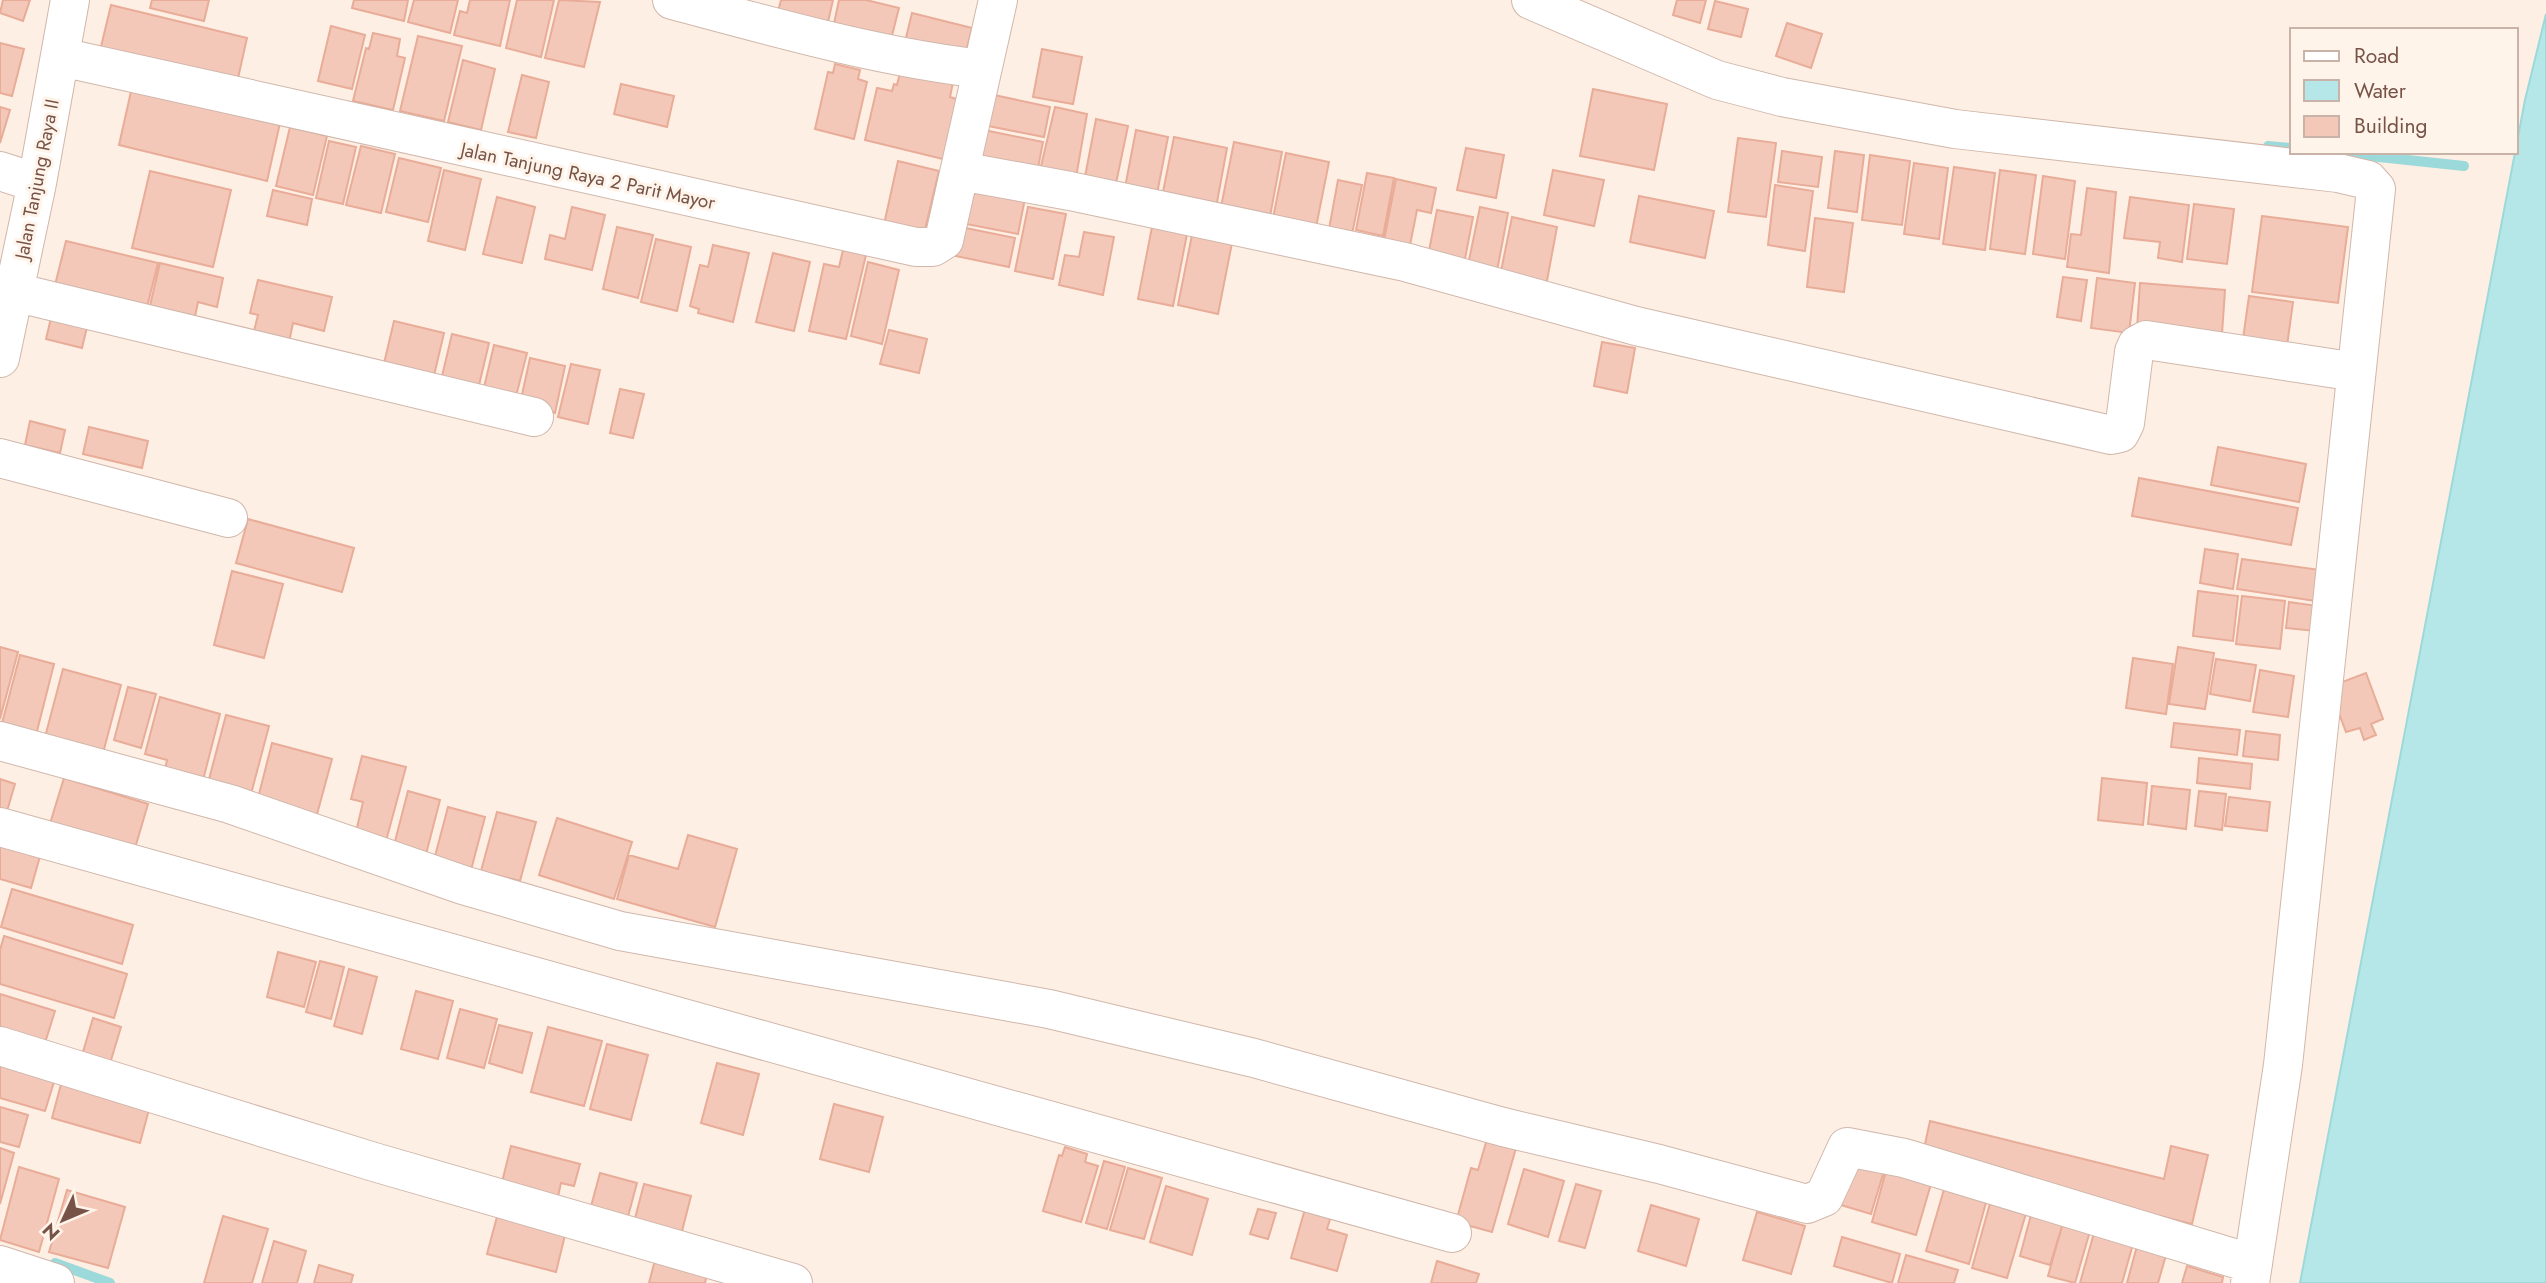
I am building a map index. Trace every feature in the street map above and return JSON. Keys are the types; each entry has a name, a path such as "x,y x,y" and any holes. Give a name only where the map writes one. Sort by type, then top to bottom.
{"street":[{"name":"Jalan Tanjung Raya II","path":"0,358 37,183 70,0"},
{"path":"672,0 802,35 941,64 982,69"},
{"name":"Jalan Tanjung Raya 2 Parit Mayor","path":"61,57 915,247 933,247 944,240 998,0"},
{"path":"0,741 230,804 463,885 620,931 1049,1009 1254,1058 1503,1127 1659,1164 1807,1204 1824,1197 1847,1147 1857,1147 1904,1158 2251,1273 2283,1065 2376,189 2368,180 2299,168 1955,129 1782,97 1717,80 1531,0"},
{"path":"0,171 37,183"},
{"path":"961,171 1405,262 1636,326 2111,435 2120,433 2125,423 2134,352 2137,345 2147,340 2356,372"},
{"path":"14,292 534,417"},
{"path":"0,457 228,518"},
{"path":"0,827 1452,1233"},
{"path":"0,1046 361,1158 793,1283"},
{"path":"0,1265 55,1283"}],"water":[{"path":"2546,14 2546,1283 2300,1283 2515,154 2518,154 2518,137"}],"building":[{"path":"3,0 30,0 23,21 0,13"},
{"path":"152,0 209,0 204,21 150,8"},
{"path":"354,0 408,0 404,21 352,8"},
{"path":"414,0 458,0 450,33 408,22"},
{"path":"470,0 510,0 500,46 454,35 460,11 467,13"},
{"path":"517,0 554,0 541,57 506,48"},
{"path":"559,0 600,2 584,67 545,58"},
{"path":"781,0 833,0 825,35 775,23"},
{"path":"839,0 866,0 899,8 888,51 831,38"},
{"path":"1677,0 1706,0 1700,23 1673,15"},
{"path":"1715,1 1748,9 1741,37 1708,29"},
{"path":"111,5 247,38 236,87 99,55"},
{"path":"912,13 972,28 963,64 903,50"},
{"path":"1787,23 1822,34 1811,68 1776,56"},
{"path":"331,26 365,35 352,89 318,81"},
{"path":"373,33 400,39 397,56 405,58 393,110 353,101 366,48 369,49"},
{"path":"418,36 462,46 444,121 400,111"},
{"path":"0,43 24,49 12,96 0,93"},
{"path":"1042,49 1082,57 1073,104 1033,97"},
{"path":"463,60 495,69 481,130 448,122"},
{"path":"835,64 860,70 858,79 867,82 854,139 815,129 828,72 833,73"},
{"path":"902,65 954,77 950,97 960,100 947,160 865,140 877,88 892,91 894,84 897,85"},
{"path":"522,75 549,82 536,138 508,132"},
{"path":"621,84 674,96 667,127 614,114"},
{"path":"132,87 280,123 267,181 119,145"},
{"path":"1593,89 1667,104 1654,170 1580,156"},
{"path":"994,95 1050,107 1044,137 988,126"},
{"path":"0,107 10,110 0,143"},
{"path":"1055,107 1087,114 1074,189 1037,183"},
{"path":"1096,119 1128,126 1115,188 1084,182"},
{"path":"290,127 327,136 313,195 276,186"},
{"path":"984,130 1043,142 1036,178 977,166"},
{"path":"1136,130 1168,137 1156,199 1124,193"},
{"path":"1174,137 1227,148 1215,213 1161,202"},
{"path":"1738,138 1776,143 1766,217 1728,212"},
{"path":"329,141 356,147 343,204 316,198"},
{"path":"1234,142 1282,152 1269,222 1220,212"},
{"path":"361,146 395,154 381,213 346,205"},
{"path":"1466,148 1504,155 1496,198 1457,190"},
{"path":"1782,151 1822,157 1818,187 1778,182"},
{"path":"1835,151 1864,155 1857,212 1828,208"},
{"path":"1286,153 1329,162 1314,237 1271,228"},
{"path":"1870,155 1910,161 1902,225 1862,220"},
{"path":"399,158 441,168 428,222 386,212"},
{"path":"898,161 939,171 923,238 883,229"},
{"path":"1914,163 1948,168 1939,239 1904,234"},
{"path":"1954,167 1995,173 1985,250 1943,244"},
{"path":"444,170 481,179 465,250 428,241"},
{"path":"1553,170 1604,180 1594,226 1544,215"},
{"path":"2000,170 2036,175 2025,254 1990,249"},
{"path":"150,171 231,190 213,267 132,248"},
{"path":"1367,173 1394,178 1383,236 1356,230"},
{"path":"2043,176 2075,181 2065,259 2033,254"},
{"path":"1396,179 1436,188 1431,213 1417,210 1410,245 1384,240"},
{"path":"1338,180 1362,185 1352,234 1329,229"},
{"path":"969,181 1026,193 1018,234 961,223"},
{"path":"1775,185 1813,191 1805,251 1768,245"},
{"path":"2087,188 2116,192 2109,273 2067,267 2071,234 2081,235"},
{"path":"273,190 312,199 307,225 267,216"},
{"path":"1639,196 1714,211 1705,258 1630,242"},
{"path":"497,197 535,207 522,263 483,254"},
{"path":"2130,197 2189,205 2182,262 2158,258 2160,242 2124,238"},
{"path":"2194,204 2234,209 2227,264 2187,259"},
{"path":"572,207 605,215 592,270 545,259 550,235 565,239"},
{"path":"1028,207 1066,214 1053,279 1015,271"},
{"path":"1480,207 1508,213 1496,276 1467,270"},
{"path":"1437,210 1473,217 1464,264 1428,256"},
{"path":"2262,216 2348,227 2338,303 2252,292"},
{"path":"1512,217 1557,227 1546,286 1500,276"},
{"path":"1815,218 1853,223 1844,292 1807,287"},
{"path":"956,226 1015,238 1009,267 951,255"},
{"path":"617,227 653,235 638,298 603,289"},
{"path":"1152,227 1187,234 1173,306 1138,299"},
{"path":"1084,232 1114,237 1103,295 1059,285 1065,255 1079,257"},
{"path":"1192,235 1232,243 1218,314 1178,305"},
{"path":"656,239 691,247 677,311 641,302"},
{"path":"66,241 158,263 144,319 52,297"},
{"path":"713,245 749,253 733,322 698,313 699,309 690,306 700,265 708,267"},
{"path":"843,250 866,255 846,339 809,331 824,264 839,267"},
{"path":"773,253 810,262 794,331 756,322"},
{"path":"868,262 899,270 882,344 851,336"},
{"path":"160,263 223,278 217,307 198,302 194,321 149,310"},
{"path":"2063,277 2087,280 2081,321 2057,317"},
{"path":"2097,278 2135,283 2129,333 2091,328"},
{"path":"258,280 332,297 324,331 293,323 288,347 252,339 258,315 250,313"},
{"path":"2140,283 2225,290 2222,334 2137,328"},
{"path":"2249,296 2293,302 2287,346 2243,339"},
{"path":"51,318 87,327 82,348 46,339"},
{"path":"394,321 444,333 432,384 382,372"},
{"path":"889,330 927,339 919,373 880,364"},
{"path":"452,334 489,343 476,398 439,389"},
{"path":"1602,342 1635,348 1627,393 1594,386"},
{"path":"494,345 527,353 514,404 482,396"},
{"path":"530,358 565,366 555,413 520,404"},
{"path":"571,364 600,370 588,424 558,417"},
{"path":"620,389 644,394 633,438 610,433"},
{"path":"30,421 65,430 60,453 25,445"},
{"path":"89,427 148,441 142,468 83,454"},
{"path":"2218,447 2306,464 2299,502 2211,485"},
{"path":"2139,478 2298,508 2291,545 2132,516"},
{"path":"248,519 354,548 342,592 236,563"},
{"path":"2205,549 2238,554 2233,589 2200,583"},
{"path":"2242,559 2320,570 2316,601 2237,589"},
{"path":"232,571 283,584 264,658 214,645"},
{"path":"2198,591 2238,596 2233,641 2193,636"},
{"path":"2242,596 2285,601 2280,649 2236,644"},
{"path":"2289,602 2318,606 2315,631 2286,628"},
{"path":"0,647 18,652 0,719"},
{"path":"2178,647 2214,653 2205,709 2169,704"},
{"path":"20,655 54,664 34,743 0,731"},
{"path":"2133,658 2173,664 2166,714 2126,708"},
{"path":"2216,659 2256,665 2250,701 2210,694"},
{"path":"63,669 121,685 103,753 45,737"},
{"path":"2260,670 2294,676 2288,717 2253,712"},
{"path":"2366,673 2383,719 2371,724 2376,735 2364,740 2360,728 2346,732 2329,687"},
{"path":"128,687 156,694 141,748 114,740"},
{"path":"160,697 220,714 203,780 165,770 167,760 145,754"},
{"path":"226,715 269,726 251,794 208,783"},
{"path":"2174,723 2240,730 2237,755 2171,747"},
{"path":"2246,731 2280,735 2278,760 2243,756"},
{"path":"272,743 332,759 316,818 257,802"},
{"path":"362,756 406,767 386,841 356,832 363,802 351,799"},
{"path":"2199,758 2252,764 2250,789 2197,783"},
{"path":"64,778 148,804 133,855 48,830"},
{"path":"2102,778 2147,783 2143,825 2098,820"},
{"path":"0,779 15,784 5,818 0,816"},
{"path":"2152,786 2190,790 2186,829 2148,824"},
{"path":"408,791 440,800 425,858 393,849"},
{"path":"2199,791 2226,794 2222,830 2195,826"},
{"path":"2229,797 2270,802 2267,831 2225,826"},
{"path":"448,807 485,817 471,870 434,860"},
{"path":"497,812 536,822 520,881 481,871"},
{"path":"557,818 632,842 614,899 539,875"},
{"path":"688,835 737,849 715,927 617,899 629,855 678,869"},
{"path":"0,840 41,853 31,888 0,879"},
{"path":"12,889 133,925 122,964 1,927"},
{"path":"4,936 127,974 114,1018 0,984 0,950"},
{"path":"278,952 316,962 304,1007 267,997"},
{"path":"320,961 344,967 331,1019 306,1012"},
{"path":"349,969 377,977 362,1034 334,1026"},
{"path":"416,991 453,1001 438,1059 401,1049"},
{"path":"0,994 55,1011 44,1046 0,1033"},
{"path":"460,1009 497,1019 484,1068 447,1058"},
{"path":"93,1018 121,1027 108,1070 80,1062"},
{"path":"499,1025 532,1033 522,1073 489,1063"},
{"path":"548,1027 602,1041 584,1106 531,1092"},
{"path":"607,1044 648,1055 631,1120 590,1109"},
{"path":"0,1052 58,1069 45,1111 0,1098"},
{"path":"717,1063 759,1074 743,1135 701,1123"},
{"path":"64,1073 152,1098 140,1143 52,1118"},
{"path":"834,1104 883,1117 869,1172 820,1159"},
{"path":"0,1107 28,1115 19,1147 0,1142"},
{"path":"1930,1121 2164,1179 2171,1146 2208,1155 2192,1224 1922,1158"},
{"path":"1487,1139 1516,1148 1492,1232 1456,1222 1471,1168 1478,1170"},
{"path":"511,1146 580,1164 574,1186 561,1183 557,1201 501,1186"},
{"path":"1065,1147 1087,1154 1085,1162 1098,1166 1081,1222 1043,1211 1059,1155 1062,1156"},
{"path":"0,1148 14,1153 0,1204"},
{"path":"1843,1159 1884,1171 1871,1214 1831,1202"},
{"path":"1104,1161 1125,1167 1107,1229 1086,1223"},
{"path":"19,1167 59,1179 39,1252 0,1240"},
{"path":"1128,1168 1162,1178 1144,1239 1110,1230"},
{"path":"1524,1169 1564,1181 1548,1237 1508,1224"},
{"path":"1886,1171 1931,1184 1916,1235 1872,1222"},
{"path":"600,1173 637,1183 627,1220 590,1210"},
{"path":"644,1184 691,1196 680,1239 633,1226"},
{"path":"1576,1184 1601,1191 1585,1248 1559,1241"},
{"path":"1166,1186 1208,1199 1192,1255 1150,1242"},
{"path":"1945,1186 1987,1199 1969,1264 1926,1251"},
{"path":"67,1190 125,1207 108,1268 49,1252"},
{"path":"1991,1200 2027,1210 2007,1278 1972,1268"},
{"path":"1651,1205 1699,1219 1686,1266 1638,1251"},
{"path":"1258,1209 1276,1213 1268,1239 1250,1234"},
{"path":"1305,1209 1331,1216 1327,1229 1347,1235 1337,1271 1291,1258"},
{"path":"1757,1212 1805,1226 1791,1274 1743,1260"},
{"path":"498,1213 566,1231 556,1272 487,1254"},
{"path":"2031,1215 2063,1223 2050,1265 2020,1256"},
{"path":"223,1216 268,1229 252,1283 204,1283"},
{"path":"2063,1223 2090,1231 2075,1283 2048,1276"},
{"path":"2094,1233 2133,1244 2122,1283 2080,1283"},
{"path":"1842,1237 1900,1254 1892,1283 1834,1266"},
{"path":"274,1241 306,1251 297,1283 262,1283"},
{"path":"2137,1246 2166,1255 2158,1283 2127,1283"},
{"path":"1906,1255 1958,1270 1954,1283 1898,1283"},
{"path":"655,1260 707,1274 705,1283 649,1283"},
{"path":"1437,1261 1479,1274 1476,1283 1431,1283"},
{"path":"319,1265 353,1275 351,1283 314,1283"},
{"path":"2187,1266 2223,1277 2222,1283 2182,1283"}],"waterway":[{"path":"2268,146 2290,148"},
{"path":"2351,154 2464,166"},
{"path":"55,1263 110,1283"}]}
